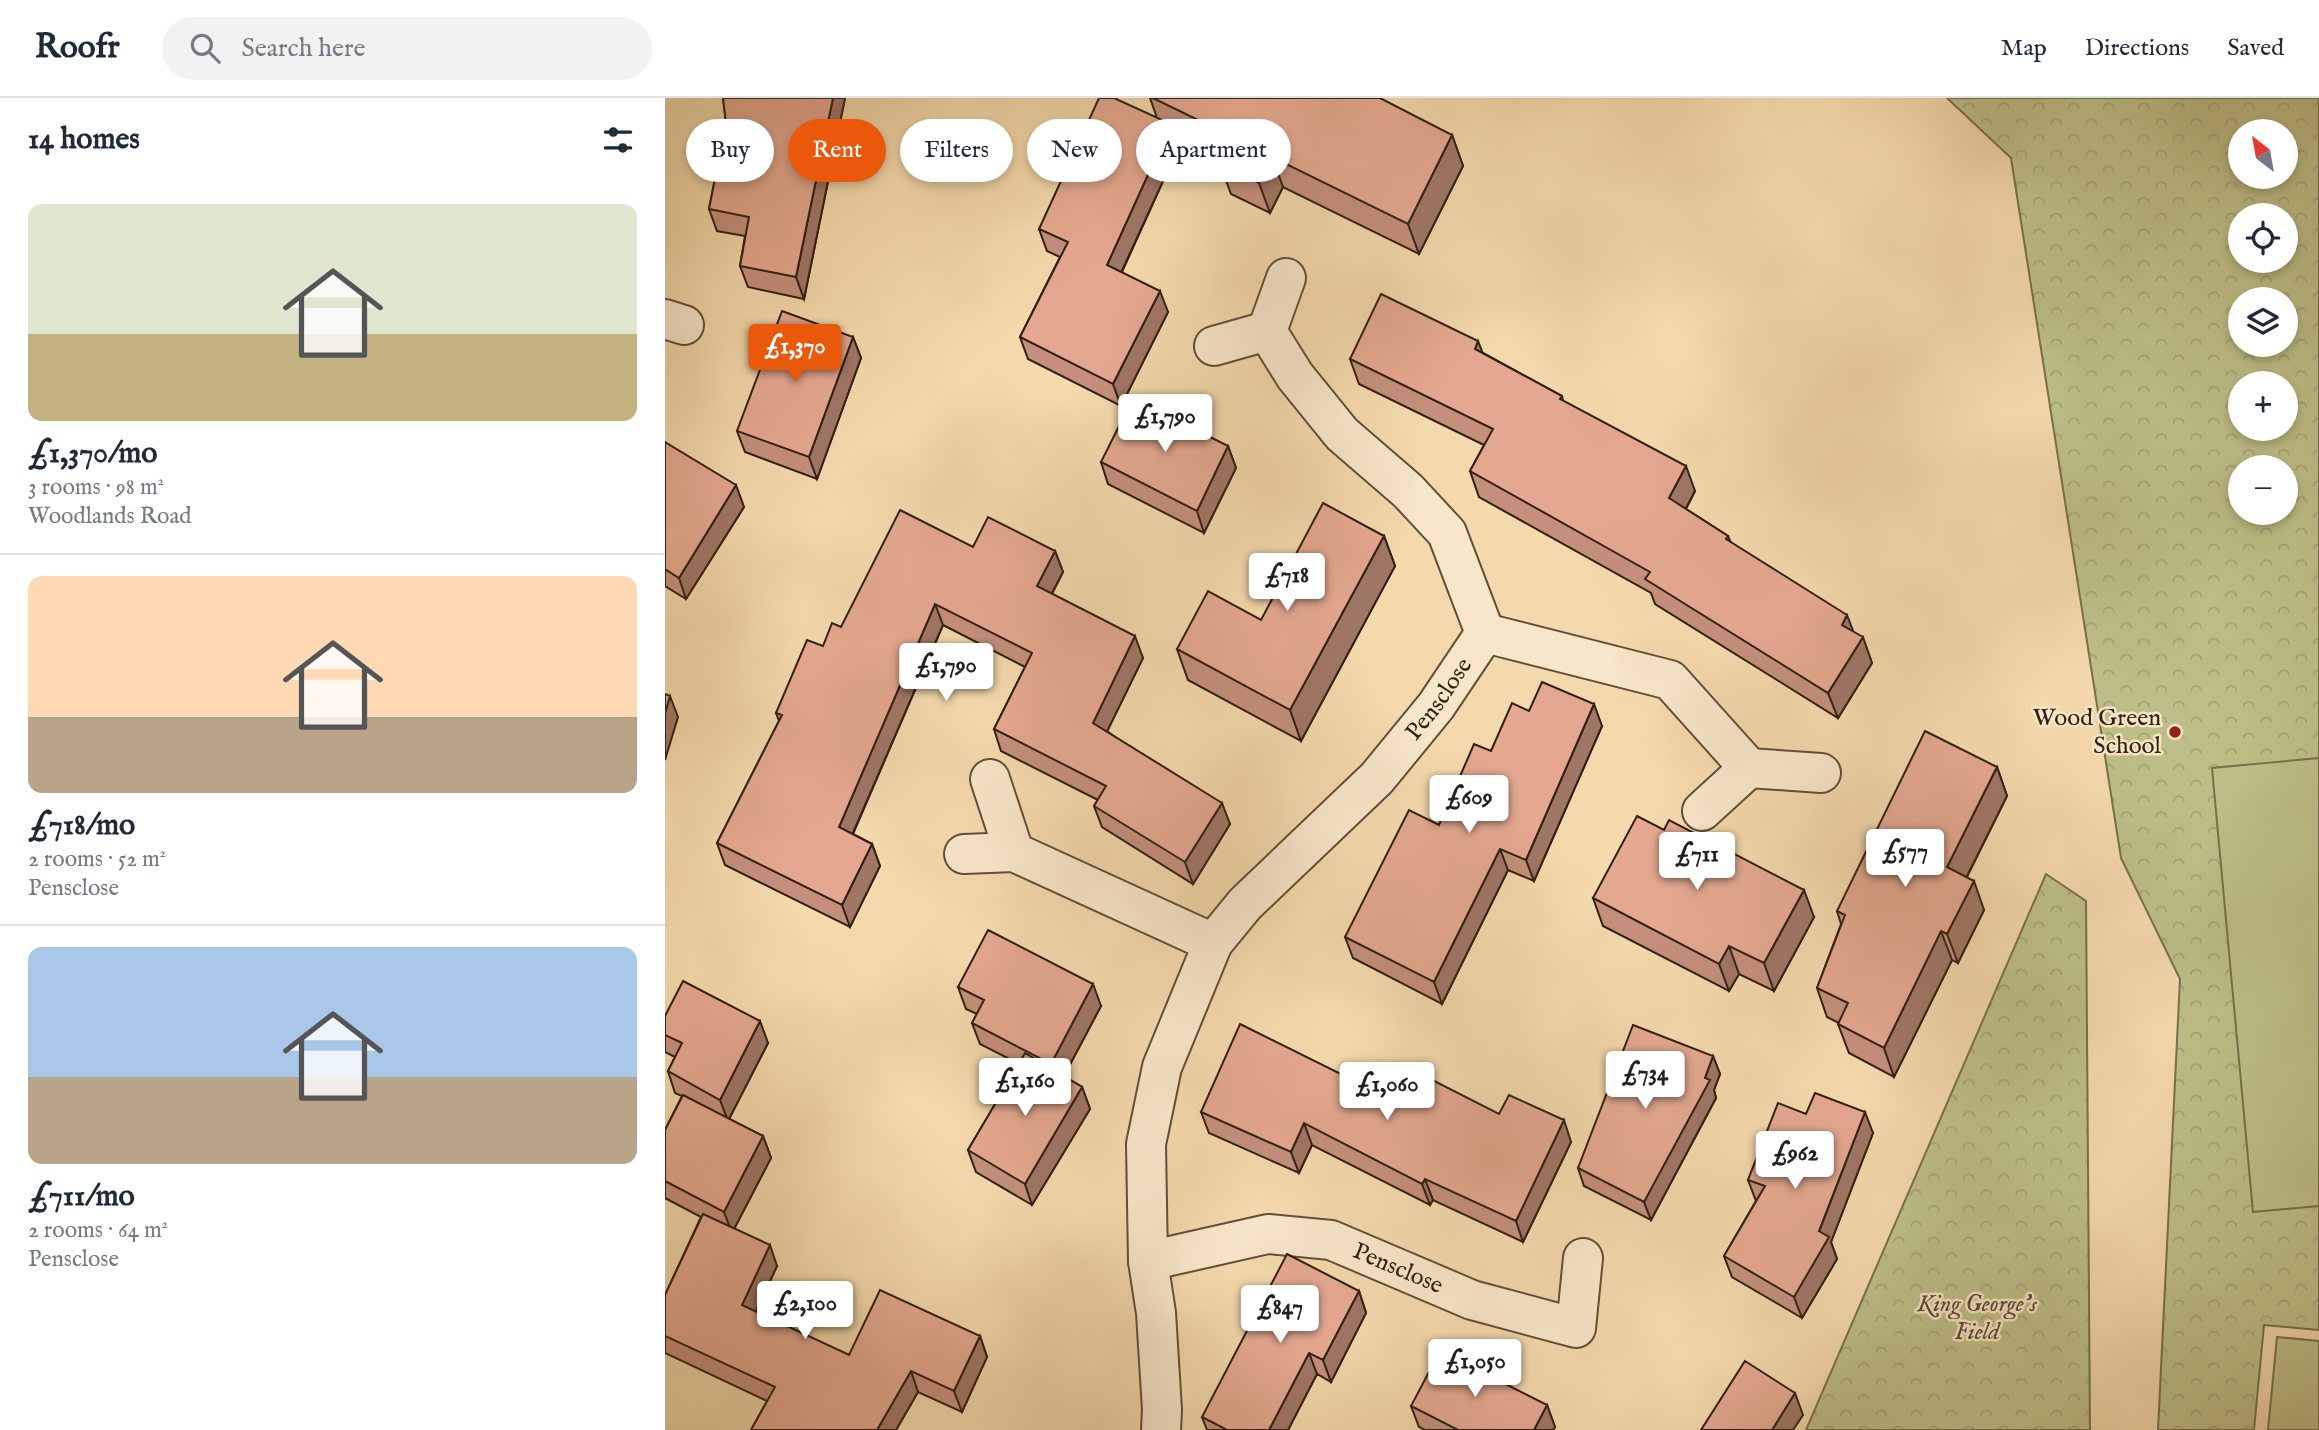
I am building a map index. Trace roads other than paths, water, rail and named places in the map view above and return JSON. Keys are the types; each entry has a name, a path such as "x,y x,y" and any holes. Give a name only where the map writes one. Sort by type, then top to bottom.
{"street":[{"path":"1214,346 1267,331 1286,278"},
{"name":"Pensclose","path":"1267,331 1295,376 1342,434 1408,491 1447,533 1485,634"},
{"name":"Pensclose","path":"1485,634 1670,680 1749,768"},
{"name":"Pensclose","path":"1161,1430 1163,1410 1156,1313 1148,1261 1146,1144 1162,1067 1213,943 1245,904 1377,778 1436,706 1485,634"},
{"path":"1702,811 1749,768 1821,774"},
{"path":"990,779 1014,852"},
{"path":"964,853 1014,852 1213,943"},
{"name":"Pensclose","path":"1148,1261 1268,1234 1331,1240 1472,1300 1576,1328 1583,1258"}],"place":[{"name":"Wood Green School","path":"2175,732"}],"park label":[{"name":"King George's Field","path":"1977,1318"}]}
